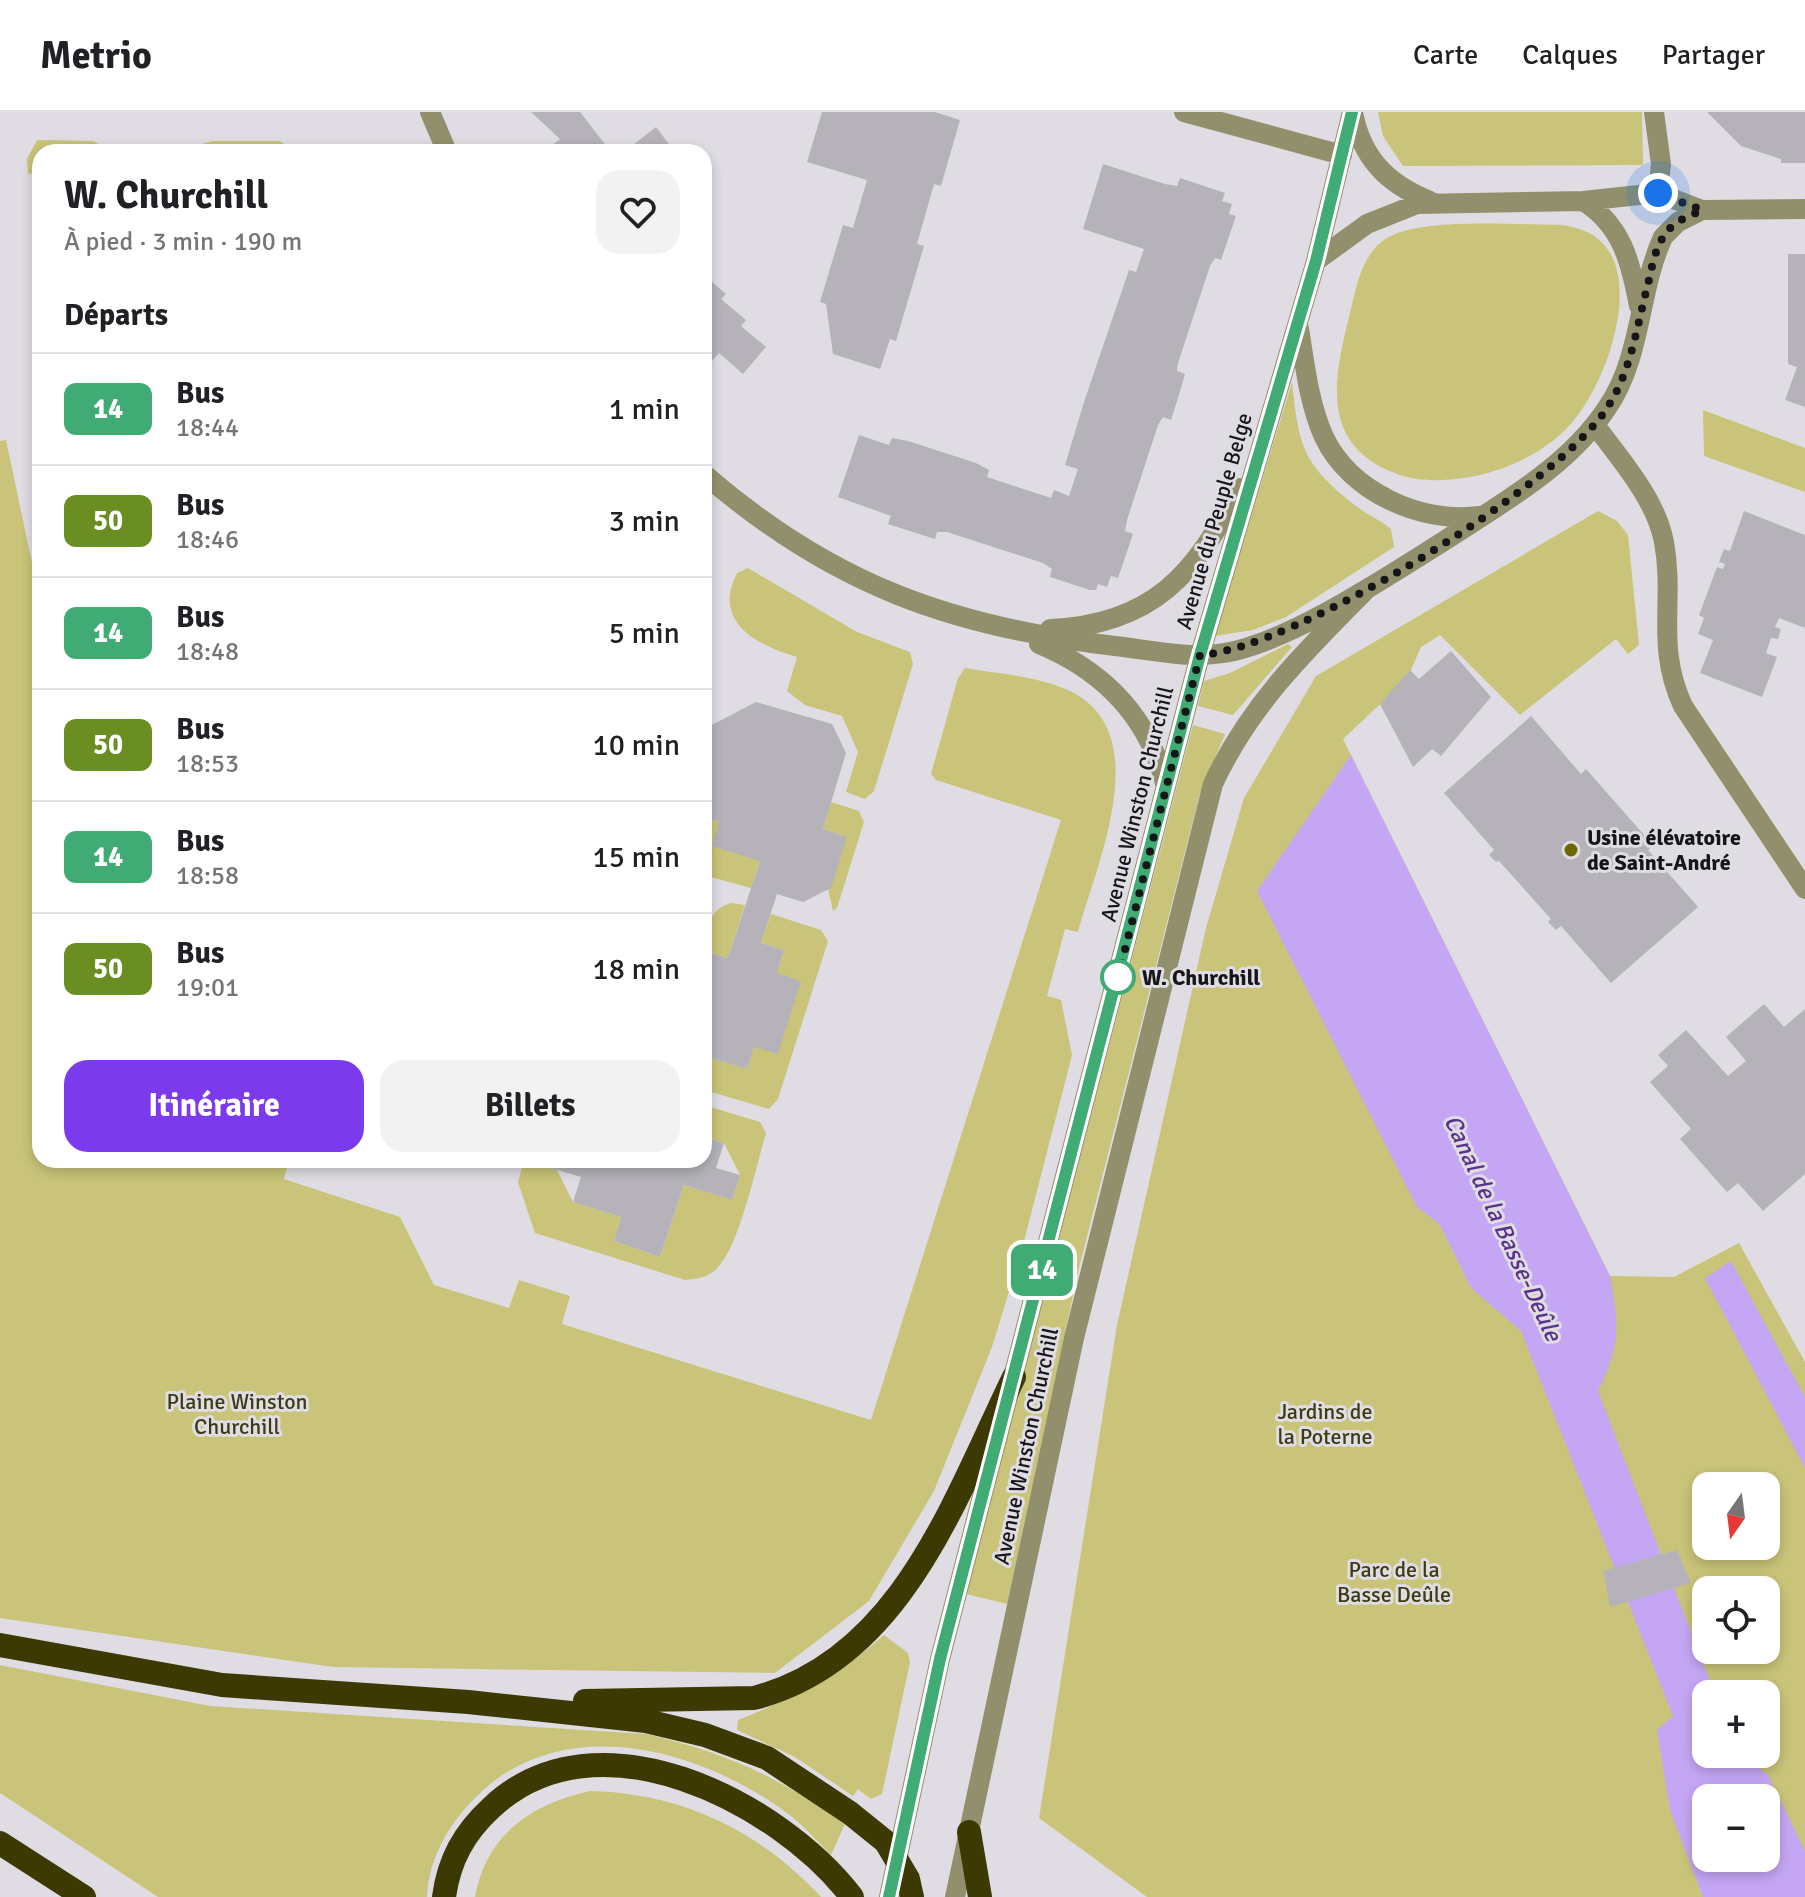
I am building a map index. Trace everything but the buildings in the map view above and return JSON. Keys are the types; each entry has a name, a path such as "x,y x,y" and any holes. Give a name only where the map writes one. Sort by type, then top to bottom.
{"highway":[{"path":"468,1702 754,1698 803,1680 859,1639 899,1598 940,1529 1014,1377"},
{"path":"0,1645 222,1685 468,1702 646,1721 733,1744 767,1758 850,1813 886,1842 908,1879 912,1897"},
{"path":"444,1897 453,1859 466,1835 501,1798 545,1773 595,1765 623,1766 682,1779 749,1808 785,1831 832,1871 852,1897"},
{"path":"969,1832 980,1897"},
{"path":"0,1843 84,1897"}],"street":[{"path":"430,112 444,144"},
{"path":"1184,112 1342,155"},
{"path":"1352,112 1364,148 1376,167 1391,182 1433,202"},
{"name":"Avenue du Peuple Belge","path":"1352,112 1316,261 1200,655 1224,653 1275,636 1366,590 1529,485 1595,425 1626,371 1663,237 1678,222 1702,210"},
{"path":"1654,112 1661,164 1658,193"},
{"path":"1316,261 1381,216 1433,202 1583,201 1658,193 1702,210 1805,209"},
{"name":"Avenue du Peuple Belge","path":"1583,201 1602,213 1623,243 1641,313"},
{"name":"Avenue du Peuple Belge","path":"1298,324 1321,430 1352,473 1402,506 1452,517 1483,515"},
{"path":"1595,425 1639,488 1663,538 1666,658 1673,685 1683,706 1805,889"},
{"path":"1002,629 1096,624 1134,611 1170,589 1192,568 1215,533 1266,427"},
{"path":"712,480 768,525 856,578 919,606 1002,629 1068,641 1200,655"},
{"name":"Avenue Winston Churchill","path":"955,1897 1074,1338 1213,784 1241,728 1274,685 1366,590"},
{"path":"1002,629 1065,655 1107,683 1130,711 1149,743 1166,788"},
{"name":"Avenue Winston Churchill","path":"889,1897 936,1673 1200,655"}],"green space":[{"path":"1378,112 1642,112 1643,165 1403,166 1383,136"},
{"path":"37,140 94,141 98,144 35,144"},
{"path":"212,141 280,141 284,144 202,144"},
{"path":"32,150 32,173 28,174 27,159"},
{"path":"1448,224 1563,225 1586,231 1605,246 1615,265 1620,288 1613,341 1604,367 1580,413 1555,439 1531,455 1477,476 1438,480 1413,478 1371,461 1353,445 1343,426 1337,382 1356,289 1362,268 1373,250 1389,237 1425,227"},
{"path":"1292,382 1302,441 1316,468 1341,494 1391,529 1394,547 1286,617 1253,630 1215,636"},
{"path":"1703,410 1805,448 1805,492 1704,456"},
{"name":"Plaine Winston Churchill","path":"6,440 32,563 32,1168 287,1168 284,1179 400,1217 434,1285 509,1308 519,1280 570,1296 562,1324 871,1420 1061,820 936,780 931,774 958,678 965,668 1033,679 1072,692 1097,712 1111,738 1116,769 1113,803 1106,838 1078,932 1065,929 1047,996 1061,1000 1072,1055 1022,1249 992,1347 934,1491 869,1601 775,1673 333,1667 0,1618 0,441"},
{"name":"Parc de la Basse Deûle","path":"1598,511 1617,521 1628,535 1639,645 1628,654 1616,639 1520,715 1440,635 1421,647 1407,679 1343,739 1610,1276 1674,1277 1739,1243 1805,1362 1805,1897 1147,1897 1039,1818 1117,1325 1206,928 1244,798 1316,676"},
{"path":"748,568 857,632 910,652 913,664 874,791 865,799 846,792 858,752 842,716 805,705 787,691 797,657 754,638 734,618 730,606 731,590 737,573"},
{"path":"1288,644 1292,647 1233,715 1198,706 1204,681 1230,673"},
{"path":"1193,725 1225,734 1199,797 1078,1272 1007,1604 966,1594"},
{"path":"831,802 859,811 864,822 837,908 833,911 828,889 847,837 823,829"},
{"path":"712,820 719,822 760,861 751,888 712,877"},
{"path":"731,903 745,905 728,958 712,953 712,916"},
{"path":"771,914 821,930 828,941 778,1099 769,1109 712,1092 712,1058 747,1069 784,950 761,943"},
{"path":"712,1107 760,1122 766,1133 733,1241 715,1270 703,1277 685,1280 535,1233 518,1182 522,1168 557,1170 573,1202 621,1217 614,1241 660,1257 684,1185 732,1200 740,1175 724,1143 712,1139"},
{"path":"884,1635 908,1653 910,1662 882,1794 871,1799 858,1789 853,1796 795,1757 737,1730 738,1720 815,1684"},
{"path":"0,1665 210,1706 646,1734 702,1749 750,1768 797,1792 845,1824 831,1855 787,1813 712,1770 671,1756 628,1748 586,1747 545,1755 507,1772 473,1800 441,1844 431,1870 427,1897 158,1897 0,1793"},
{"path":"590,1791 656,1799 716,1820 772,1852 821,1897 475,1897 489,1856 514,1826 549,1804"}],"water":[{"name":"Canal de la Basse-Deûle","path":"1351,755 1610,1276 1616,1335 1611,1360 1598,1391 1692,1634 1692,1664 1703,1664 1710,1680 1692,1680 1692,1768 1759,1768 1772,1784 1692,1784 1692,1868 1670,1810 1657,1730 1673,1716 1521,1331 1471,1288 1440,1225 1417,1207 1257,891"},
{"path":"1731,1261 1805,1397 1805,1468 1705,1278"},
{"path":"1780,1800 1805,1851 1805,1897 1703,1897 1694,1872 1780,1872"}],"bus line":[{"name":"14","path":"889,1897 940,1659 1200,655 1316,261 1352,112"}],"place":[{"name":"Usine élévatoire de Saint-André","path":"1571,850"},
{"name":"W. Churchill","path":"1118,977"}],"route":[{"path":"1118,977 1200,655 1224,653 1275,636 1366,590 1529,485 1584,437 1609,406 1626,371 1653,261 1663,237 1672,226 1702,210 1658,193"}],"park label":[{"name":"Jardins de la Poterne","path":"1325,1424"}]}
